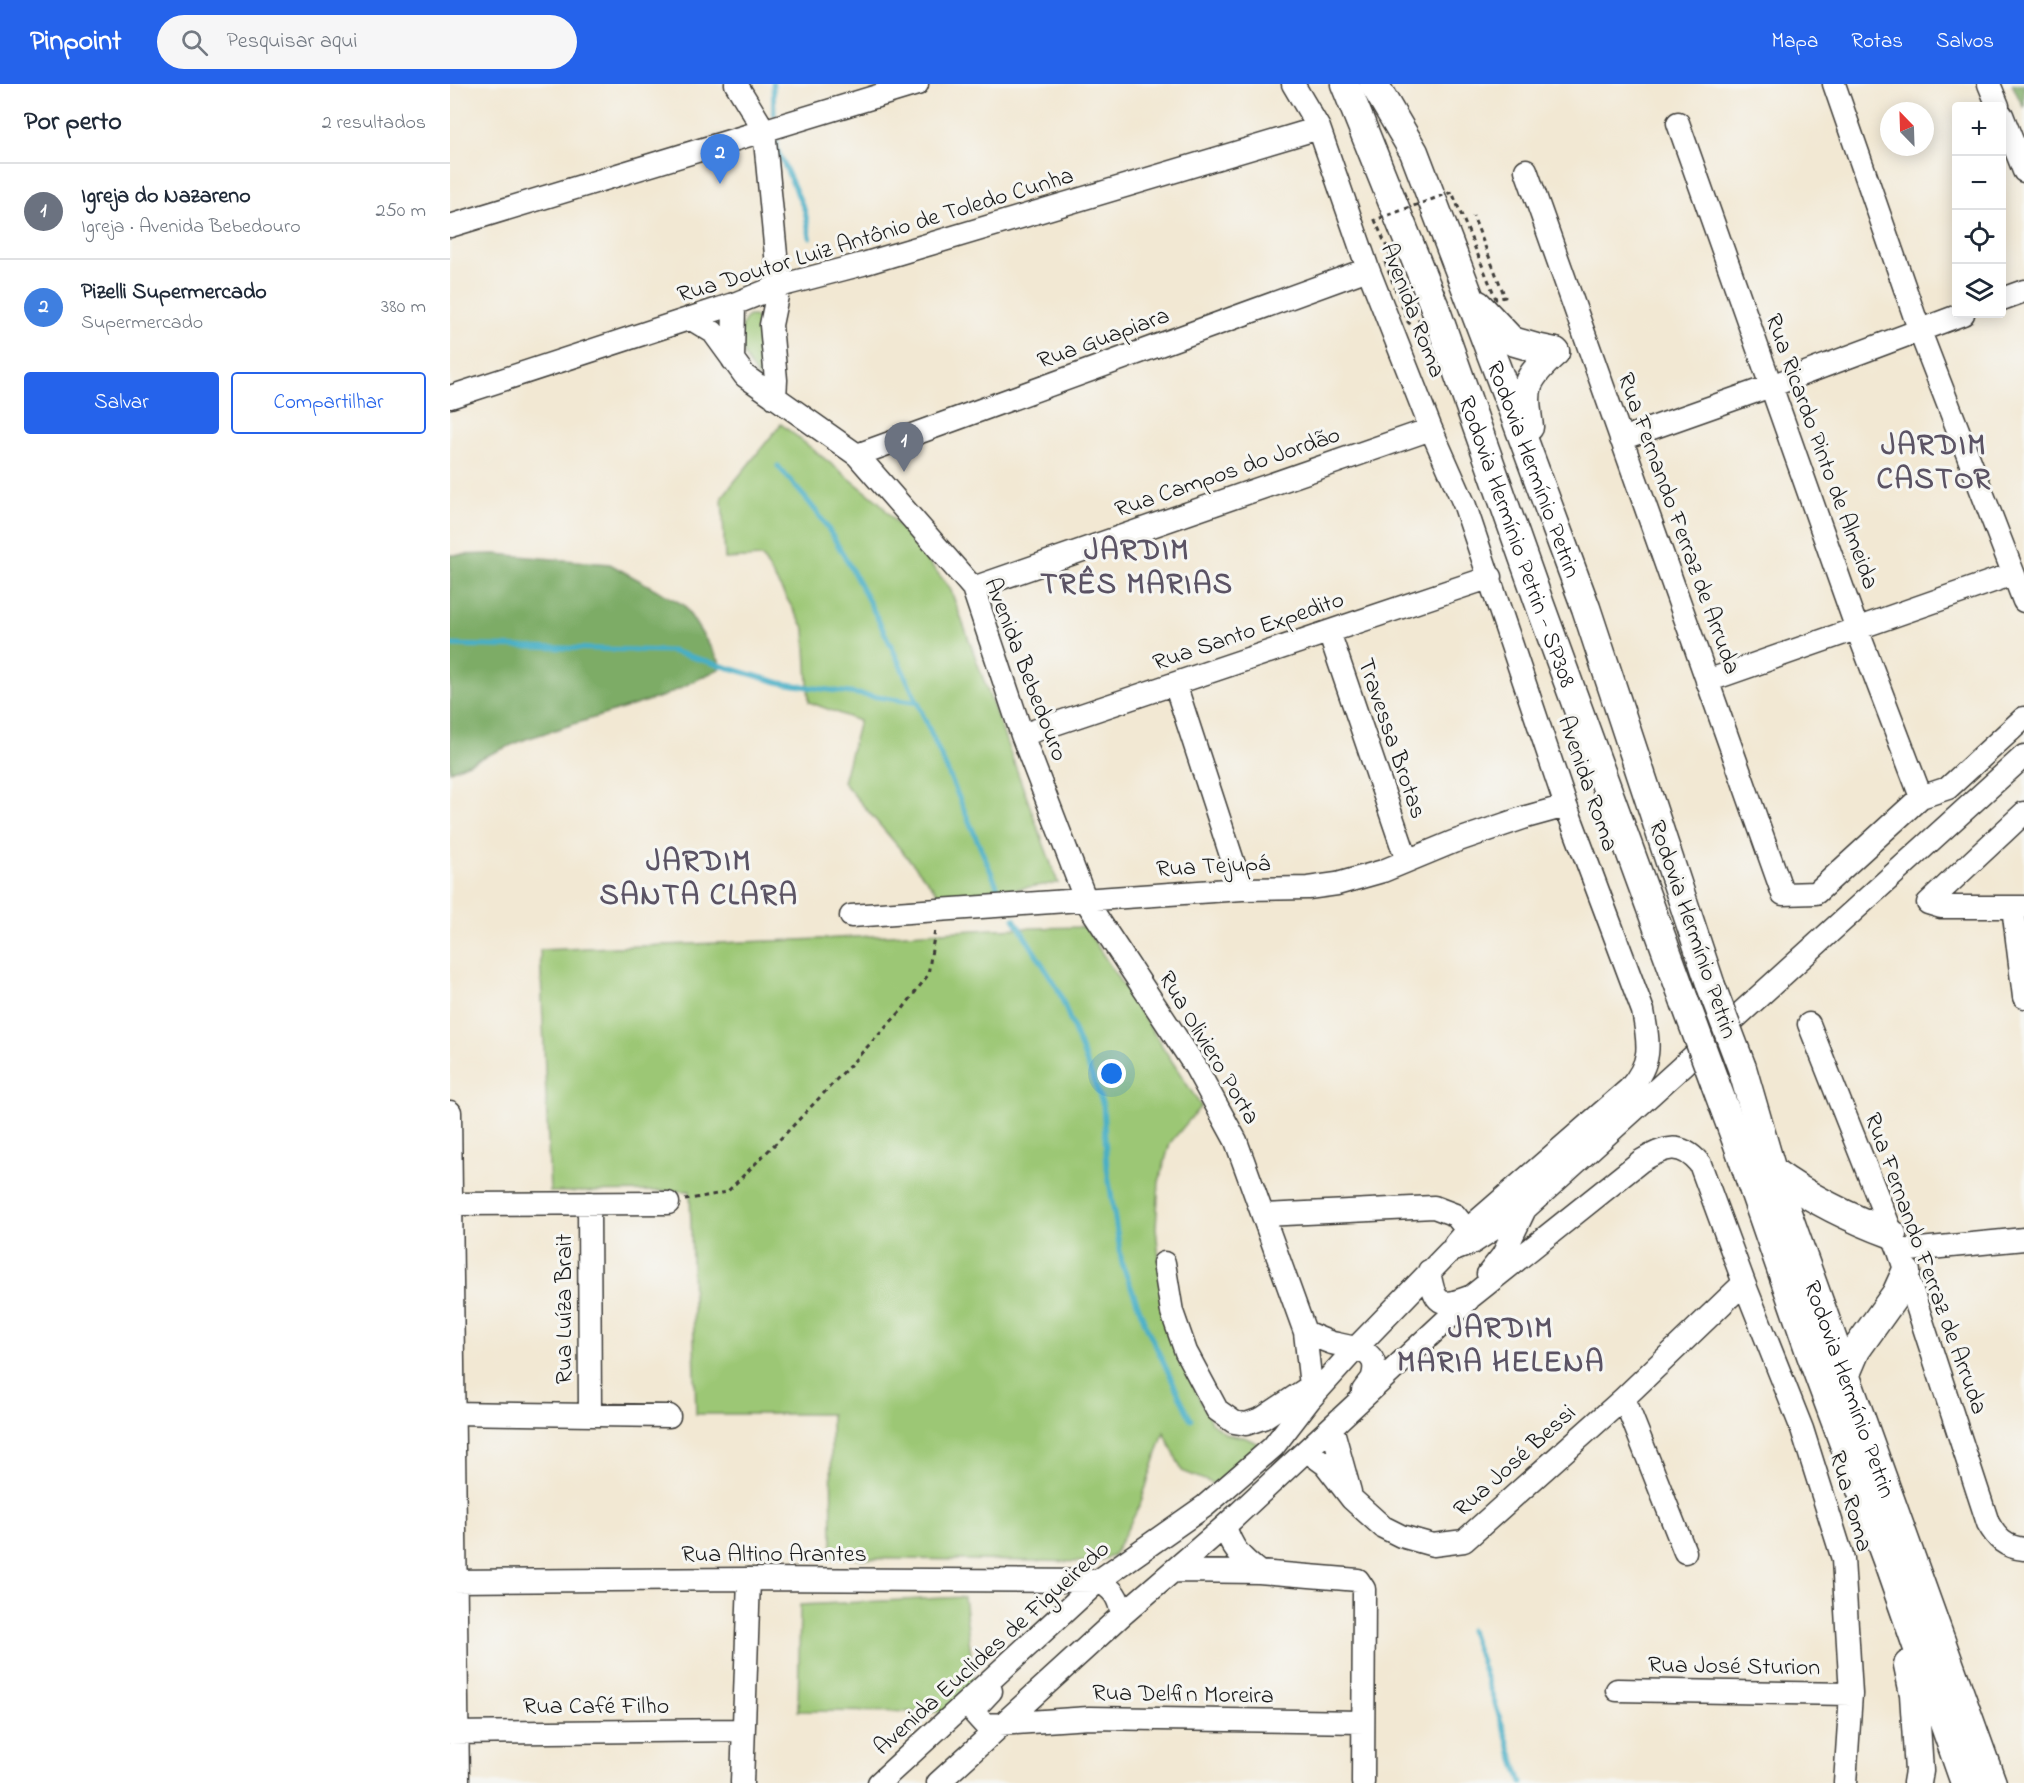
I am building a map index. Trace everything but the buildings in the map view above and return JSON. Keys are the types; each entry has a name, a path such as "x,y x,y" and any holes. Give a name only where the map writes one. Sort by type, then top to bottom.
{"main road":[{"name":"Rodovia Hermínio Petrin - SP308","path":"1345,84 1434,305 1540,605 1685,1002"},
{"name":"Rodovia Hermínio Petrin","path":"1374,84 1414,152 1586,608 1711,986 1742,1068 1772,1171 1992,1783"},
{"path":"1469,294 1512,340 1556,352"},
{"path":"1542,488 1525,395 1529,381 1537,368 1556,352"},
{"name":"Rodovia Hermínio Petrin","path":"1685,1002 1965,1783"},
{"path":"1772,1171 1812,1198 1869,1225 1899,1252 1896,1294 1856,1350 1845,1376"},
{"path":"1888,1563 1914,1694 1919,1771 1917,1783"},
{"path":"1978,1744 2000,1783"}],"street":[{"path":"736,84 764,130 779,286 771,326 776,380 775,398"},
{"path":"450,226 917,84"},
{"name":"Avenida Roma","path":"1293,84 1318,128 1377,265 1431,429 1465,506 1491,577 1566,806 1643,1011 1649,1044 1648,1059 1644,1067"},
{"path":"1834,84 1919,329 2024,601"},
{"path":"1989,84 1996,102"},
{"name":"Rua Ricardo Pinto de Almeida","path":"1678,123 1857,629 1921,797"},
{"path":"2006,127 2024,171"},
{"name":"Rua Doutor Luiz Antônio de Toledo Cunha","path":"450,397 734,304 779,286 864,264 1318,128"},
{"name":"Rua Fernando Ferraz de Arruda","path":"1526,170 1783,894 1816,893 1921,797"},
{"name":"Rua Guapiara","path":"857,455 1377,265"},
{"path":"2006,297 2024,291"},
{"path":"734,304 734,360"},
{"name":"Avenida Bebedouro","path":"690,318 713,332 745,376 857,455 973,588 1022,735 1086,900"},
{"path":"1621,439 1771,386 1952,318"},
{"path":"1556,352 1587,343"},
{"name":"Rua Campos do Jordão","path":"973,588 1431,429"},
{"path":"1707,681 2013,574"},
{"name":"Rua Santo Expedito","path":"1022,735 1491,577"},
{"name":"Travessa Brotas","path":"1329,632 1407,861"},
{"path":"1174,684 1242,889"},
{"path":"1921,797 1948,788 2024,718"},
{"path":"1429,1271 1433,1292 1439,1301 1446,1304 1455,1303 1472,1296 1503,1255 1526,1208 2024,756"},
{"name":"Rua Tejupá","path":"851,916 1337,884 1383,871 1454,842 1566,806"},
{"path":"2024,813 1928,903 1941,907 2019,907 2024,997"},
{"name":"Rua Oliviero Porta","path":"1086,900 1195,1066 1236,1142 1305,1332 1311,1393"},
{"name":"Rua Fernando Ferraz de Arruda","path":"1809,1024 1899,1252 1988,1523 1995,1537 2005,1545 2024,1549"},
{"name":"Avenida Euclides de Figueiredo","path":"879,1783 1098,1581 1205,1506 1273,1447 1311,1393 1449,1252 1467,1230 1629,1089 1644,1067"},
{"path":"450,1112 454,1733 458,1783"},
{"path":"938,1783 1122,1615 1225,1527 1472,1296 1641,1161 1658,1151 1681,1149 1700,1164 1744,1283"},
{"name":"Rua Luíza Brait","path":"589,1203 590,1415"},
{"path":"451,1204 668,1203"},
{"path":"1264,1215 1434,1208 1455,1215 1467,1230"},
{"name":"Avenida Euclides de Figueiredo","path":"1449,1252 1472,1243 1526,1208"},
{"path":"1899,1252 2024,1239"},
{"path":"1164,1263 1172,1311 1186,1352 1216,1410 1234,1422 1246,1424 1263,1418 1311,1393"},
{"name":"Rua José Bessi","path":"1307,1451 1325,1464 1352,1499 1383,1527 1401,1536 1433,1545 1464,1541 1624,1398 1744,1283"},
{"name":"Rua Roma","path":"1744,1283 1802,1429 1843,1559 1851,1694 1845,1783"},
{"path":"1305,1332 1331,1342 1357,1347 1369,1355 1374,1362 1373,1378 1352,1407"},
{"path":"1624,1398 1686,1552"},
{"path":"452,1413 669,1416"},
{"path":"1332,1426 1352,1499"},
{"path":"1225,1527 1231,1544 1242,1559 1259,1572"},
{"path":"1174,1570 1259,1572 1358,1580 1364,1589 1363,1783"},
{"path":"742,1783 742,1730 749,1579"},
{"name":"Rua Altino Arantes","path":"453,1582 749,1579 1098,1581"},
{"path":"1098,1581 1114,1592 1120,1603 1122,1615"},
{"path":"1003,1724 985,1725 975,1714 976,1707 1023,1658 1040,1633"},
{"name":"Rua José Sturion","path":"1617,1690 1851,1694"},
{"name":"Rua Delfin Moreira","path":"1003,1724 1089,1718 1363,1722"},
{"name":"Rua Café Filho","path":"454,1733 742,1730"}],"path":[{"path":"1377,265 1408,321 1412,327 1418,327 1420,323 1375,220 1452,192 1496,299 1505,297 1473,216"},
{"path":"668,1203 727,1192 902,1010 928,975 938,911"}],"green space":[{"path":"2012,84 2024,84 2024,109"},
{"path":"748,316 754,316 758,321 765,341 767,370 759,378 745,356 740,340 743,324"},
{"path":"781,424 879,502 950,588 1058,883 943,899 843,782 859,721 809,702 805,629 762,557 725,559 722,497"},
{"path":"496,554 610,564 684,605 723,667 664,696 526,739 450,771 450,555"},
{"path":"1085,927 1201,1106 1170,1143 1159,1182 1156,1228 1165,1316 1195,1390 1211,1422 1226,1434 1244,1437 1261,1445 1214,1484 1182,1471 1164,1432 1140,1505 1113,1556 1093,1562 832,1558 831,1414 696,1414 690,1191 550,1192 540,950 821,939 993,929"},
{"path":"964,1597 975,1688 951,1712 798,1711 800,1605"}],"waterway":[{"path":"773,84 774,114"},
{"path":"777,143 777,149 805,211 810,237"},
{"path":"778,466 822,519 877,617 921,710 1003,899"},
{"path":"450,645 671,651 781,683 919,703"},
{"path":"1014,919 1058,989 1103,1105 1107,1168 1122,1264 1147,1328 1191,1420"},
{"path":"1470,1630 1522,1783"}],"place":[{"name":"Pizelli Supermercado","path":"720,184"},
{"name":"Igreja do Nazareno","path":"904,472"}],"district":[{"name":"JARDIM CASTOR","path":"1934,461"},
{"name":"JARDIM TRÊS MARIAS","path":"1137,566"},
{"name":"JARDIM SANTA CLARA","path":"699,877"},
{"name":"JARDIM MARIA HELENA","path":"1501,1344"}]}
